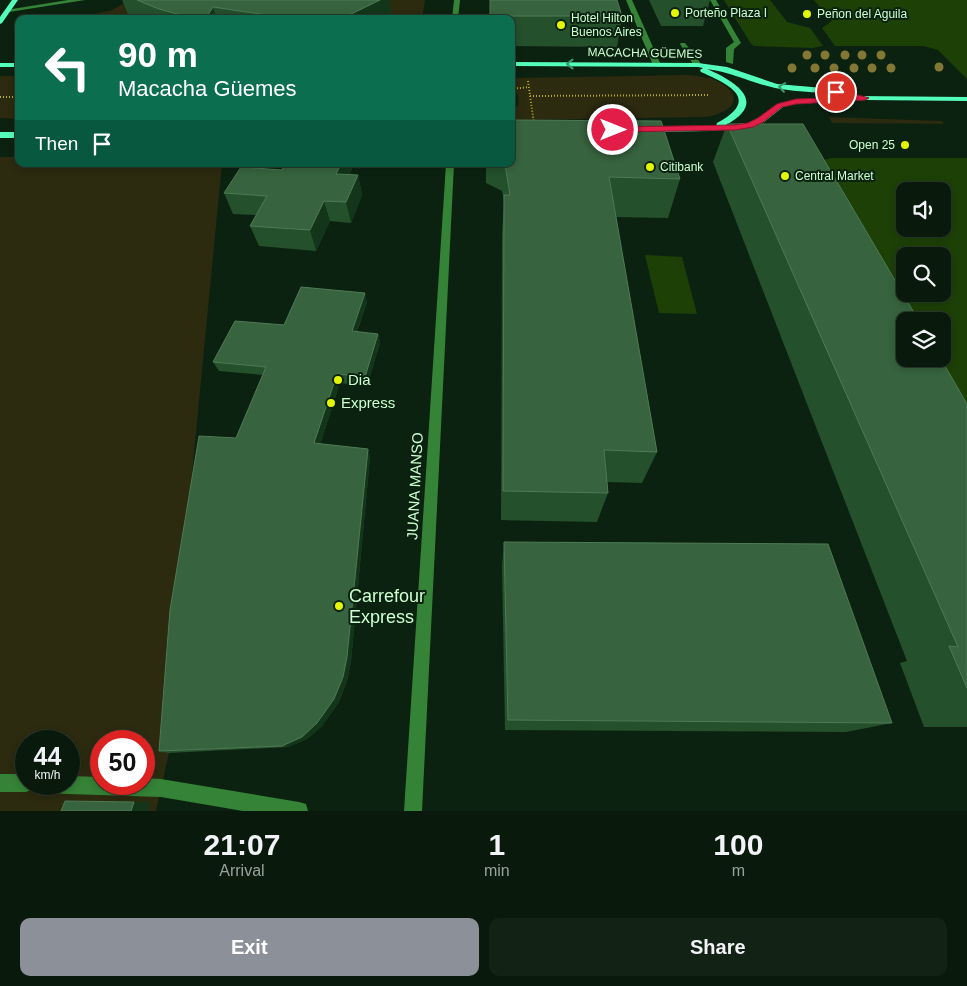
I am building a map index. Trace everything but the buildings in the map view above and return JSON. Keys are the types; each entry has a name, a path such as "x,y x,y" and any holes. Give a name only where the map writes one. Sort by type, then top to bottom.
{"main road":[{"path":"0,22 15,0"},
{"name":"MACACHA GÜEMES","path":"515,64 698,65 724,69 776,86 836,92 865,98"},
{"path":"0,65 15,65"},
{"path":"685,65 724,79 733,85 743,99 744,106 738,115 710,129"},
{"name":"MACACHA GÜEMES","path":"642,130 710,129 750,125 780,105 796,102 865,98 965,99"},
{"path":"0,135 15,135"}],"street":[{"path":"9,10 82,0"},
{"path":"455,15 457,0"},
{"path":"628,0 637,24 646,37 657,65"},
{"path":"713,0 738,43 730,48 730,62"},
{"path":"682,44 698,65"},
{"name":"JUANA MANSO","path":"413,811 450,167"},
{"path":"0,782 15,783"},
{"path":"80,785 161,788 299,811"}],"path":[{"path":"526,64 535,130"},
{"path":"515,89 529,87"},
{"path":"530,96 712,95"},
{"path":"0,97 15,97"}],"shaded area":[{"path":"130,0 137,15 90,15 112,10"},
{"path":"366,0 425,0 423,15 389,15 388,9"},
{"path":"724,0 967,0 967,79 938,50 924,46 823,46 812,48 754,46"},
{"path":"0,76 15,76 15,119 0,118"},
{"path":"700,76 721,83 733,96 733,101 726,110 704,117 515,120 515,107 518,105 518,97 515,91 515,78"},
{"path":"829,117 942,121 944,124 832,123"},
{"path":"0,157 15,157 15,167 222,167 193,463 169,753 156,811 0,811"},
{"path":"831,158 967,158 967,405 944,367 951,367 951,312 912,312 906,302 951,302 951,247 896,247 896,285 824,160"},
{"path":"645,255 682,257 697,314 659,313"}],"pier":[{"path":"770,0 814,0 832,21 822,28 835,46 823,46 810,28 787,22"}],"place":[{"name":"Porteño Plaza I","path":"675,13"},
{"name":"Peñon del Aguila","path":"807,14"},
{"name":"Hotel Hilton Buenos Aires","path":"561,25"},
{"name":"Open 25","path":"905,145"},
{"name":"Citibank","path":"650,167"},
{"name":"Central Market","path":"785,176"},
{"name":"Dia","path":"338,380"},
{"name":"Express","path":"331,403"},
{"name":"Carrefour Express","path":"339,606"}],"route":[{"path":"613,130 735,128 750,125 760,120 780,105 816,100 865,98 836,92"}]}
